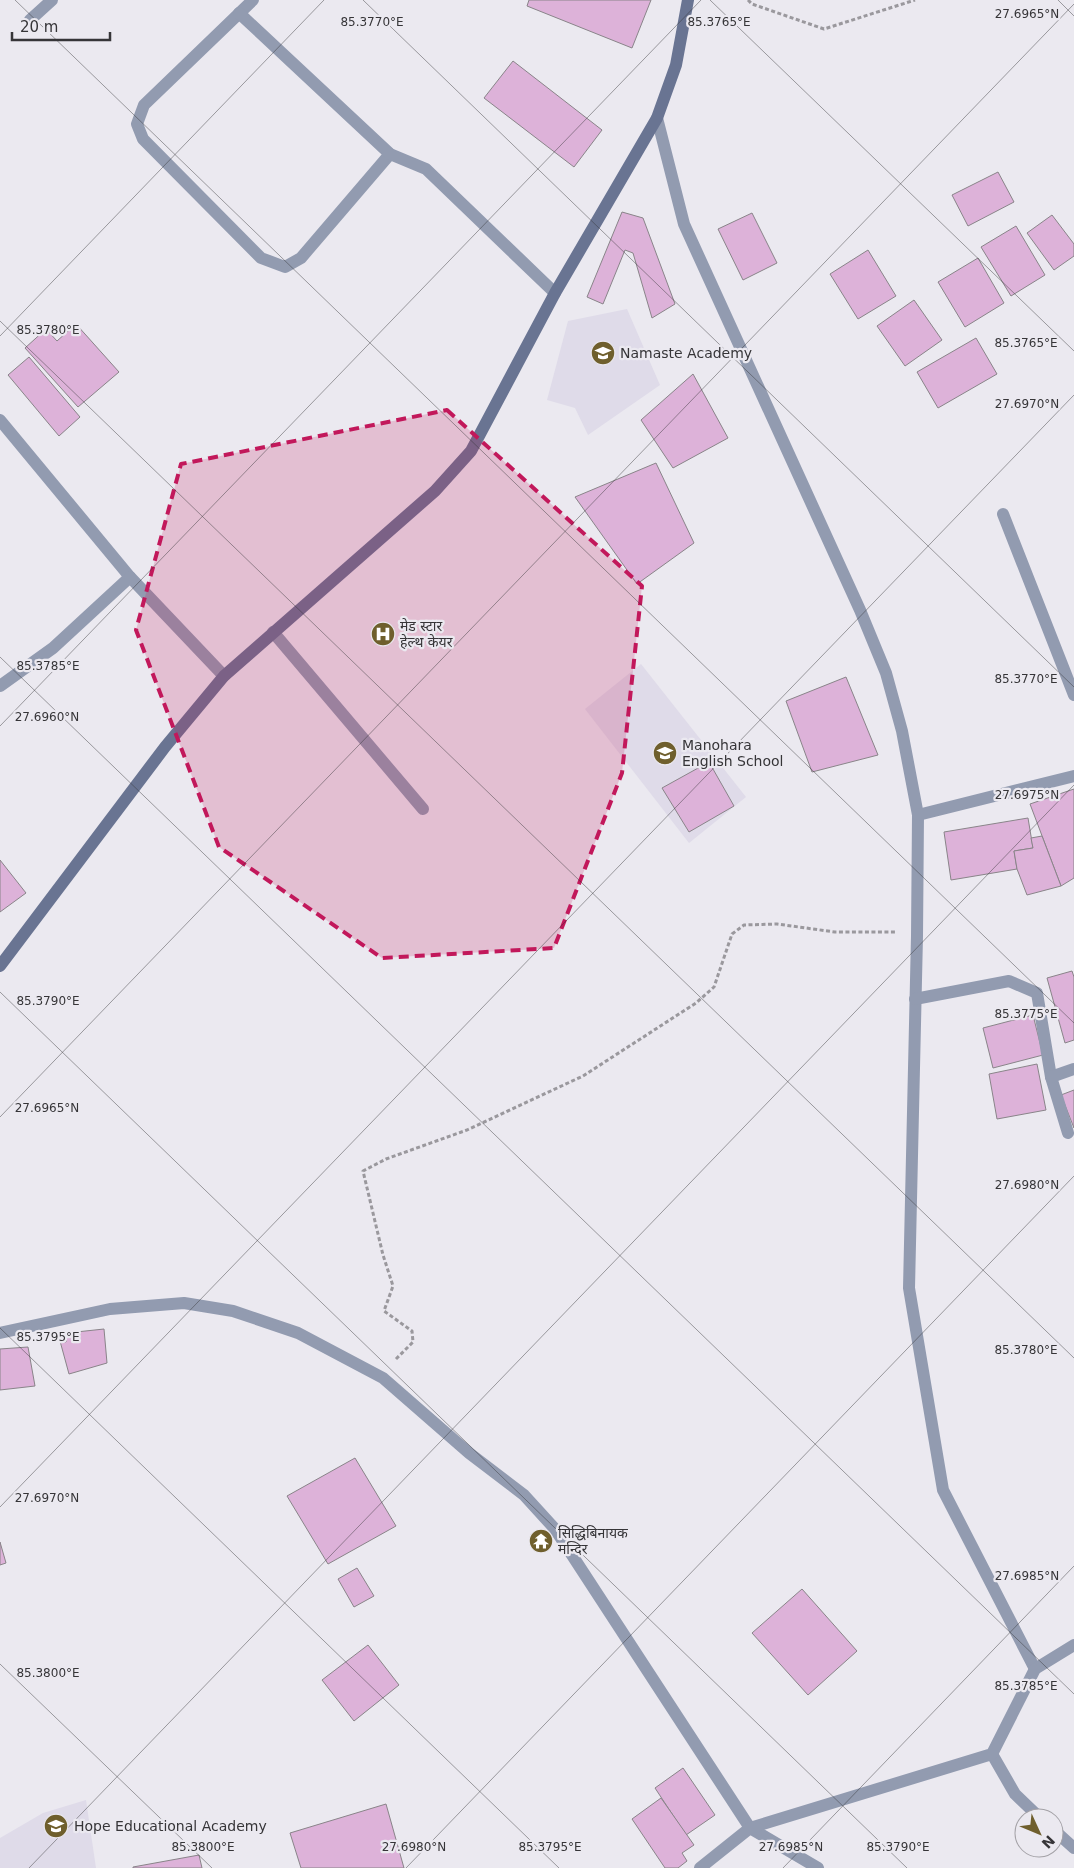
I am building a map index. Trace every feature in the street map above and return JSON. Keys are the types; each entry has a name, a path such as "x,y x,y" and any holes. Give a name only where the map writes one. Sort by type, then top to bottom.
{"main road":[{"path":"0,966 165,748 224,676 435,491 471,451 555,293 657,118 676,65 688,0"}],"street":[{"path":"30,20 52,0"},
{"path":"253,0 144,106 136,124 143,139 261,258 285,267 301,258 390,154"},
{"path":"239,13 390,154 426,169 555,293"},
{"path":"657,118 684,224 860,610 886,673 902,730 918,815 909,1288 943,1490 1035,1669"},
{"path":"0,420 130,578 224,676"},
{"path":"1003,514 1074,695"},
{"path":"0,686 53,648 130,578"},
{"path":"273,632 423,809"},
{"path":"918,815 1074,776"},
{"path":"915,999 1009,981 1037,993 1051,1077 1068,1133"},
{"path":"1051,1077 1074,1069"},
{"path":"0,1333 110,1309 184,1303 233,1311 298,1333 383,1378 469,1452 524,1495 555,1529 750,1828 818,1868"},
{"path":"700,1868 750,1828 992,1754 1035,1669 1074,1646"},
{"path":"992,1754 1014,1794 1029,1808"},
{"path":"1064,1839 1074,1848"}],"path":[{"path":"748,0 752,4 824,29 916,0"},
{"path":"383,1378 395,1360 413,1342 412,1331 384,1311 393,1286 383,1255 363,1171 386,1159 467,1130 591,1070 696,1003 714,987 732,934 744,925 777,924 835,932 887,931 917,936"}],"highlighted area":[{"path":"447,410 642,586 622,773 554,948 382,958 219,847 136,630 181,464"}],"shaded area":[{"name":"Namaste Academy","path":"627,309 660,385 588,435 575,408 547,400 568,321"},
{"name":"Manohara English School","path":"641,664 746,797 689,843 585,709"},
{"name":"Hope Educational Academy","path":"86,1800 96,1868 0,1868 0,1838 43,1813"}],"building":[{"path":"529,0 651,0 632,48 527,6"},
{"path":"513,61 602,130 574,167 484,98"},
{"path":"998,172 1014,202 968,226 952,195"},
{"path":"622,212 643,218 675,304 652,318 633,253 625,250 603,304 587,297"},
{"path":"752,213 777,263 743,280 718,229"},
{"path":"1052,215 1074,244 1074,256 1054,270 1027,233"},
{"path":"1016,226 1045,275 1011,296 981,247"},
{"path":"868,250 896,296 858,319 830,274"},
{"path":"978,258 1004,303 965,327 938,282"},
{"path":"914,300 942,340 905,366 877,326"},
{"path":"76,324 119,372 78,407 25,348 46,329 57,341"},
{"path":"976,338 997,374 938,408 917,372"},
{"path":"29,357 80,417 59,436 8,375"},
{"path":"693,374 728,438 673,468 641,420"},
{"path":"656,463 694,543 637,584 575,497"},
{"path":"846,677 878,755 812,772 786,701"},
{"path":"709,762 734,806 689,832 662,788"},
{"path":"1074,789 1074,878 1061,886 1030,804"},
{"path":"1028,818 1033,848 1014,851 1017,869 951,880 944,832"},
{"path":"1042,836 1061,886 1027,895 1017,869 1014,851 1033,848 1031,838"},
{"path":"0,860 26,893 0,912"},
{"path":"1072,971 1074,977 1074,1040 1065,1043 1047,978"},
{"path":"1033,1015 1043,1055 993,1068 983,1028"},
{"path":"1037,1064 1046,1110 997,1119 989,1074"},
{"path":"1074,1090 1074,1128 1061,1095"},
{"path":"104,1329 107,1363 69,1374 60,1341 66,1342 67,1333"},
{"path":"28,1347 35,1386 0,1390 0,1349"},
{"path":"355,1458 396,1526 328,1564 287,1496"},
{"path":"0,1542 6,1563 0,1565"},
{"path":"357,1568 374,1596 354,1607 338,1579"},
{"path":"802,1589 857,1651 808,1695 752,1633"},
{"path":"368,1645 399,1685 354,1721 322,1680"},
{"path":"683,1768 715,1815 686,1835 655,1788"},
{"path":"661,1798 694,1845 682,1853 687,1861 678,1868 665,1868 632,1819"},
{"path":"386,1804 404,1868 301,1868 290,1833"},
{"path":"199,1855 202,1868 133,1868 133,1867"}],"place":[{"name":"Namaste Academy","path":"603,353"},
{"name":"मेड स्टार हेल्थ केयर","path":"383,634"},
{"name":"Manohara English School","path":"665,753"},
{"name":"सिद्धिबिनायक मन्दिर","path":"541,1541"},
{"name":"Hope Educational Academy","path":"56,1826"}]}
